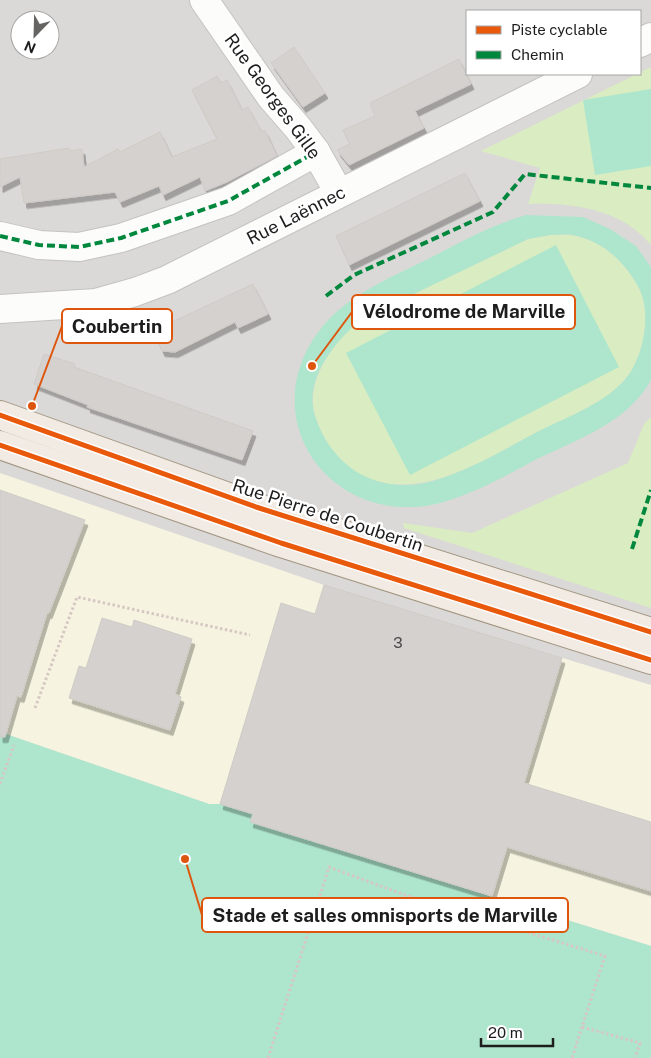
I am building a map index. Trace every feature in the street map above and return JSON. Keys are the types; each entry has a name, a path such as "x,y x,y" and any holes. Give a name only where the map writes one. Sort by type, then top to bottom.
{"main road":[{"name":"Rue Pierre de Coubertin","path":"0,415 256,507 651,632"},
{"path":"0,444 280,543 651,660"}],"street":[{"name":"Rue Georges Gille","path":"204,0 271,96 316,152 338,193"},
{"name":"Rue Laënnec","path":"0,310 96,303 136,292 167,280 576,75"},
{"path":"0,236 40,245 79,247 121,238 228,201 316,152"}],"path":[{"path":"35,708 77,598 250,635"},
{"path":"0,784 14,745"},
{"path":"268,1058 329,867 405,894 604,956 572,1058"},
{"path":"582,1027 640,1043 635,1058"}],"shaded area":[{"path":"0,0 651,0 651,1058 0,1058"},
{"path":"0,473 324,585 651,685 651,946 250,822 252,815 220,804 209,804 0,732"}],"green space":[{"path":"651,67 651,245 626,223 595,210 561,204 528,204 540,168 481,151 635,75 641,75 641,72"},
{"path":"651,89 651,166 595,175 583,100"},
{"path":"526,215 583,217 610,229 636,246 651,267 651,380 630,407 602,427 462,496 414,507 380,504 350,492 325,474 308,450 297,422 295,392 302,361 319,331 342,307 369,289 476,234","holes":["550,235 569,235 583,238 604,248 621,262 640,290 645,310 642,343 635,364 622,383 612,392 588,407 474,465 433,481 413,485 376,481 360,474 345,463 333,450 323,434 315,416 313,402 314,388 324,361 342,338 362,319 528,239"]},
{"path":"550,235 572,235 594,242 604,248 621,262 640,290 645,310 642,343 635,364 622,383 612,392 588,407 471,467 422,483 397,484 373,480 344,463 325,440 316,419 313,405 317,377 331,351 341,339 361,319 528,239"},
{"path":"556,245 619,367 410,475 346,353"},
{"path":"651,417 651,608 404,528 403,523 472,533 628,463 644,424"},
{"path":"0,732 209,804 220,804 253,814 250,822 651,946 651,1058 0,1058"}],"building":[{"path":"294,47 325,93 303,107 271,63"},
{"path":"459,59 471,84 415,111 424,128 349,165 337,150 350,144 343,130 375,116 370,103"},
{"path":"217,76 221,83 227,80 242,110 248,107 262,132 265,130 277,156 227,182 205,191 200,177 163,195 159,186 120,202 115,192 24,203 20,177 0,187 0,159 69,148 70,151 82,149 84,167 118,149 120,152 160,132 172,157 217,139 192,90"},
{"path":"465,173 480,201 349,265 336,236"},
{"path":"253,284 268,314 238,328 235,322 175,352 162,351 153,331"},
{"path":"44,354 75,364 74,367 253,431 242,460 87,407 88,405 34,384"},
{"path":"0,490 85,520 49,613 47,613 21,697 17,696 5,737 0,737"},
{"path":"324,585 562,658 524,783 651,822 651,891 507,847 492,896 250,822 253,814 220,804 281,603 315,614"},
{"path":"102,618 132,627 134,620 192,639 175,694 181,697 170,730 69,698 79,666 86,668"}],"marked path":[{"path":"0,236 39,245 79,247 121,238 228,201 316,152"},
{"path":"326,296 354,275 493,212 525,174 651,188"},
{"path":"632,549 651,490"}],"cycle path":[{"path":"0,415 256,507 651,632"},
{"path":"0,445 281,543 651,660"}],"place":[{"name":"Vélodrome de Marville","path":"312,366"},
{"name":"Coubertin","path":"32,406"},
{"name":"Stade et salles omnisports de Marville","path":"185,859"}]}
